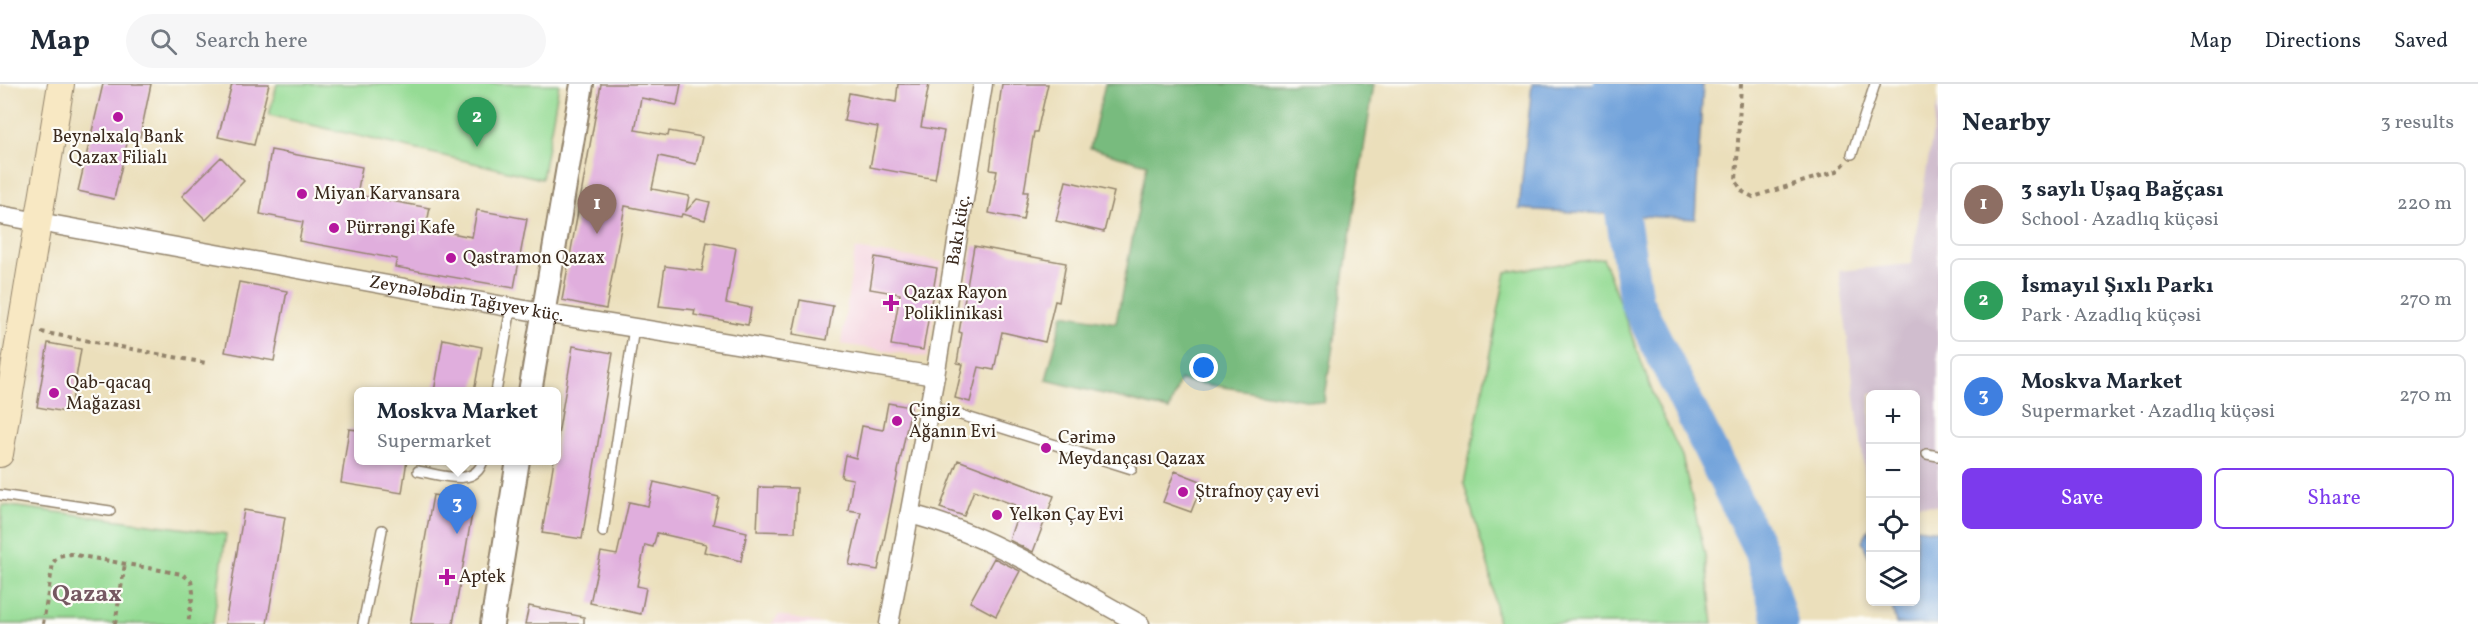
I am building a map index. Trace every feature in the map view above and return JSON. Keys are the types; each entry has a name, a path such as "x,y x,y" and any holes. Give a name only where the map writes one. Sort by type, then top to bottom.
{"main road":[{"path":"0,453 61,84"}],"street":[{"path":"531,387 582,84"},
{"name":"Bakı küç.","path":"889,624 935,375 983,84"},
{"name":"Zeynələbdin Tağıyev küç.","path":"0,215 511,308 935,375"},
{"path":"492,624 517,465"},
{"path":"910,514 945,523 990,543 1140,624"}],"lane":[{"path":"1851,154 1875,84"},
{"path":"497,387 511,308"},
{"path":"603,532 634,328"},
{"path":"929,405 1132,469"},
{"path":"1927,454 1938,456"},
{"path":"418,471 466,478 476,474 480,465"},
{"path":"0,495 110,511"},
{"path":"363,624 382,530"}],"path":[{"path":"1741,84 1736,181 1743,192 1753,198 1837,171 1851,154"},
{"path":"20,328 206,363"},
{"path":"43,624 53,563 58,556 70,554 182,574 191,581 193,592 188,624"},
{"path":"115,624 125,564"}],"shaded area":[{"path":"1938,100 1938,506 1920,504 1920,390 1866,390 1866,482 1839,271 1911,264"},
{"name":"Qazax Rayon Poliklinikasi","path":"855,249 942,262 927,357 841,344"},
{"path":"779,615 823,624 771,624"}],"green space":[{"path":"277,84 559,84 542,179 269,115"},
{"path":"1105,84 1374,84 1324,403 1180,380 1169,410 1046,380 1063,314 1116,323 1147,164 1090,148"},
{"path":"1603,258 1655,399 1682,456 1705,555 1713,624 1498,624 1490,572 1464,484 1506,272"},
{"path":"2,505 226,534 213,624 0,624"}],"water":[{"path":"1532,84 1703,84 1695,219 1519,209"},
{"path":"1920,529 1938,531 1938,624 1896,624 1892,606 1920,606"},
{"path":"1866,534 1866,550 1862,541"}],"building":[{"path":"103,84 151,84 140,137 129,135 114,199 78,191"},
{"path":"232,84 269,84 254,145 218,137"},
{"path":"601,84 681,84 677,105 641,98 635,130 668,136 669,131 702,137 696,164 659,156 652,189 689,196 686,211 697,199 710,202 705,220 682,214 681,217 625,206 606,309 562,300"},
{"path":"898,84 929,84 921,127 944,131 935,179 870,167 878,127 844,121 849,93 896,102"},
{"path":"1002,84 1048,84 1037,132 1034,132 1024,192 1028,192 1023,220 989,213 997,171 990,170"},
{"path":"271,150 362,167 357,195 430,208 426,228 472,237 477,210 527,219 514,288 395,267 397,259 299,241 303,222 260,214"},
{"path":"221,157 244,181 206,220 182,196"},
{"path":"1066,181 1114,192 1104,232 1056,221"},
{"path":"707,242 736,248 726,303 751,308 748,325 694,315 695,310 659,306 665,266 702,271"},
{"path":"974,246 1066,263 1059,302 1055,301 1045,342 1002,332 994,370 979,367 970,402 955,398 963,364 957,363 962,333 959,332"},
{"path":"875,257 937,268 923,350 891,345 900,294 870,289"},
{"path":"239,282 287,291 274,361 225,352"},
{"path":"800,300 833,306 827,340 793,334"},
{"path":"443,339 482,347 475,387 435,387"},
{"path":"48,343 81,349 70,413 37,407"},
{"path":"573,346 613,353 582,539 542,533 553,465 561,465 561,417"},
{"path":"888,403 911,407 878,570 849,565 861,512 848,510 853,479 841,477 845,455 856,458 862,426 883,430"},
{"path":"349,429 354,430 354,465 406,465 402,493 341,483"},
{"path":"958,460 1054,496 1033,552 1009,540 1020,507 974,490 964,516 940,508"},
{"path":"1175,471 1203,482 1191,512 1163,502"},
{"path":"654,482 719,497 713,524 747,532 741,561 704,552 706,544 657,533 653,547 645,545 637,586 646,588 641,614 590,603 601,552 617,555 629,502 648,506"},
{"path":"759,487 797,488 795,532 757,531"},
{"path":"433,495 474,502 453,624 410,624"},
{"path":"244,510 285,517 267,624 225,624"},
{"path":"994,558 1020,571 996,616 970,602"},
{"path":"529,606 584,617 584,624 525,624"}],"waterway":[{"path":"1611,84 1606,110 1636,301 1760,550 1781,624"}],"place":[{"name":"Beynəlxalq Bank Qazax Filialı","path":"118,117"},
{"name":"İsmayıl Şıxlı Parkı","path":"477,147"},
{"name":"Miyan Karvansara","path":"302,194"},
{"name":"Pürrəngi Kafe","path":"334,228"},
{"name":"3 saylı Uşaq Bağçası","path":"597,234"},
{"name":"Qastramon Qazax","path":"451,258"},
{"name":"Qazax Rayon Poliklinikasi","path":"891,303"},
{"name":"Qab-qacaq Mağazası","path":"54,393"},
{"name":"Çingiz Ağanın Evi","path":"897,421"},
{"name":"Cərimə Meydançası Qazax","path":"1046,448"},
{"name":"Ştrafnoy çay evi","path":"1183,492"},
{"name":"Yelkən Çay Evi","path":"997,515"},
{"name":"Moskva Market","path":"457,534"},
{"name":"Aptek","path":"447,577"}],"district":[{"name":"Qazax","path":"87,595"}]}
